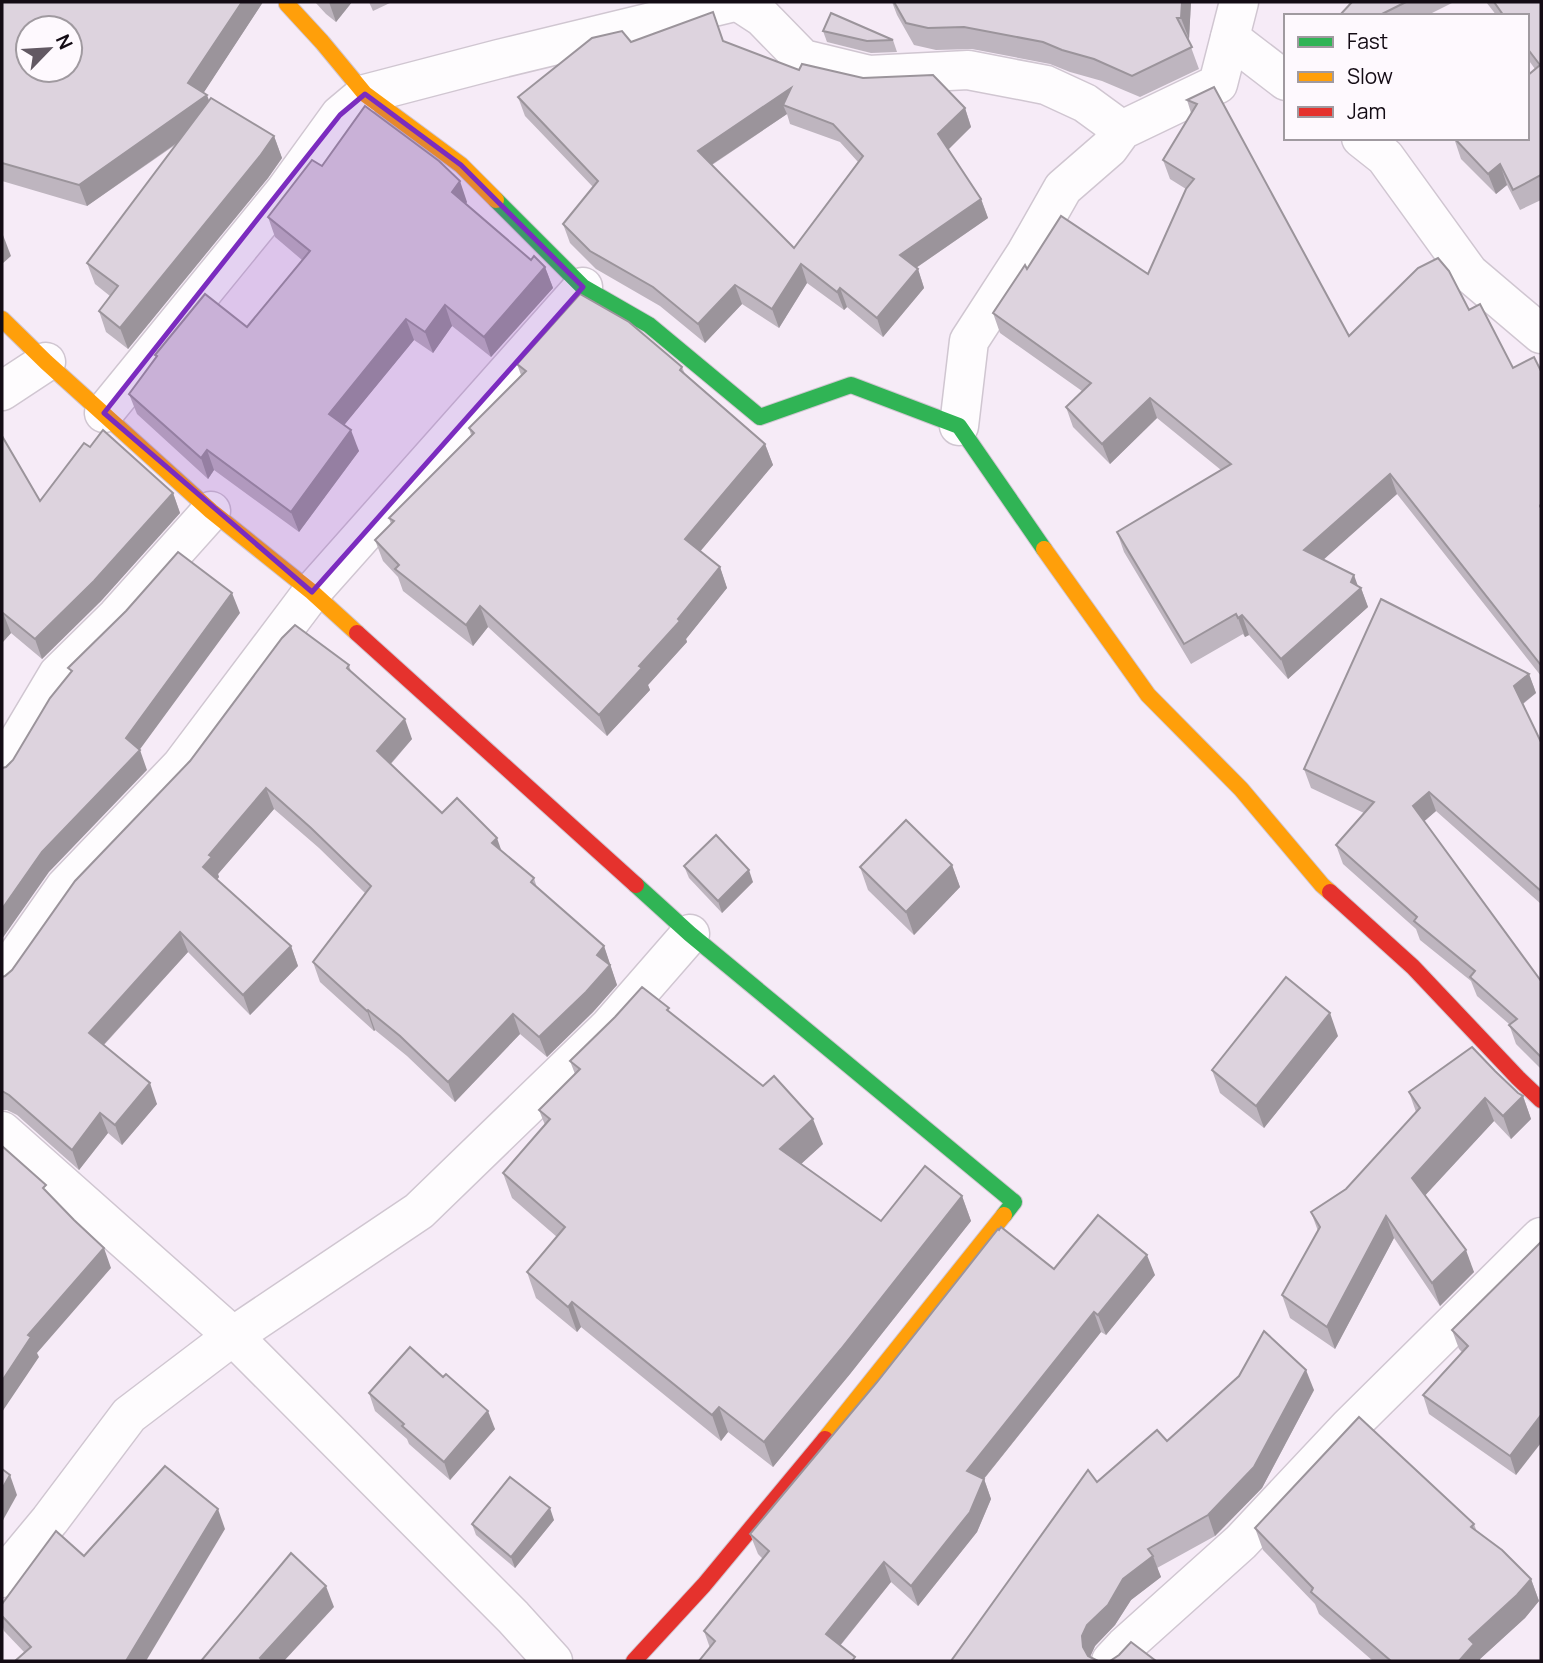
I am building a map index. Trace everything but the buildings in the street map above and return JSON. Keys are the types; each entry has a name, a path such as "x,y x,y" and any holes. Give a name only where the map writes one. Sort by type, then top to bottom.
{"street":[{"path":"288,2 365,94 461,165 583,287 649,325 760,417 850,385 959,426 1148,695 1241,789 1322,885 1413,967 1541,1100"},
{"path":"104,413 285,191 340,115 365,94 499,58 734,2"},
{"path":"739,2 762,17 803,59 869,75 968,70 1046,85 1085,103 1122,130"},
{"path":"959,426 969,341 1026,253 1063,188 1109,148 1122,130 1218,83 1234,20"},
{"path":"1234,20 1284,79"},
{"path":"1364,140 1385,157 1469,273 1541,334"},
{"path":"2,977 65,887 181,766 312,592 583,287"},
{"path":"2,319 211,511 312,592 690,934 1014,1202 867,1388 704,1585 634,1661"},
{"path":"2,391 46,362"},
{"path":"2,768 58,674 117,616 211,511"},
{"path":"2,1578 50,1520 129,1415 233,1336 419,1211 609,1027 690,934"},
{"path":"2,1131 233,1336 513,1616 553,1661"},
{"path":"1111,1661 1241,1542 1349,1427 1541,1237"}],"highlighted area":[{"path":"365,94 461,165 583,287 312,592 104,413 340,115"}],"traffic: fast":[{"path":"496,200 583,287 649,325 760,417 851,385 959,426 1044,549"},
{"path":"636,885 690,934 1014,1202 1004,1215"}],"traffic: slow":[{"path":"288,2 365,94 461,165 496,200"},
{"path":"2,319 211,511 312,592 357,633"},
{"path":"1044,549 1148,695 1241,789 1330,892"},
{"path":"825,1439 1004,1215"}],"traffic: jam":[{"path":"357,633 636,885"},
{"path":"1330,892 1413,967 1541,1100"},
{"path":"634,1661 704,1585 825,1439"}]}
